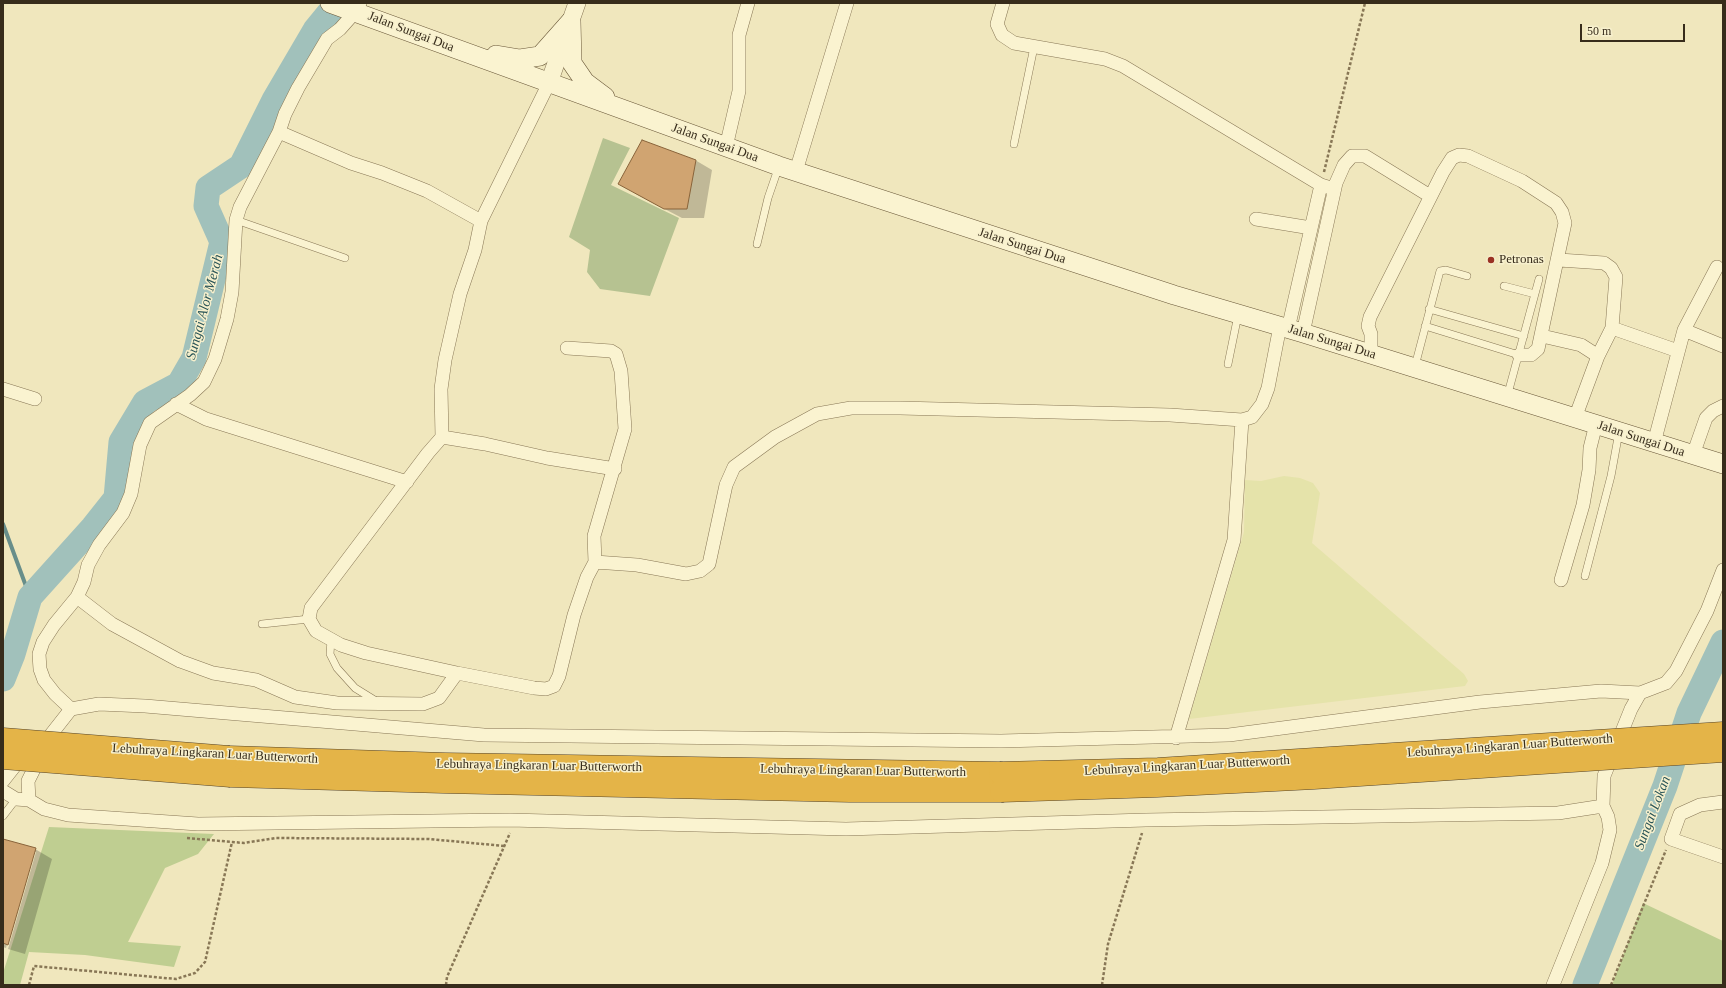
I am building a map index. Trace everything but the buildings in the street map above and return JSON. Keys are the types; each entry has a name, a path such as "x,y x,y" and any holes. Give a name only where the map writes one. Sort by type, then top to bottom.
{"highway":[{"name":"Lebuhraya Lingkaran Luar Butterworth","path":"3,758 230,766 459,783 842,790 1000,782 1158,769 1723,733"},
{"name":"Lebuhraya Lingkaran Luar Butterworth","path":"3,738 230,766"},
{"name":"Lebuhraya Lingkaran Luar Butterworth","path":"1000,782 1157,786 1306,778 1723,751"}],"main road":[{"name":"Jalan Sungai Dua","path":"330,3 355,8 465,52 787,169 1238,315 1290,329 1723,464"},
{"path":"465,52 520,59 540,56 571,21"},
{"path":"571,21 572,63 585,82 618,108"}],"street":[{"path":"567,348 611,351 616,354 621,371 625,429 615,469 594,536 595,562 587,577 574,615 559,676 554,686 546,689 534,688 366,653 331,640 316,631 309,619 311,608 428,453 442,438 441,389 445,360 460,294 475,250 481,221 549,83 577,3"},
{"path":"726,147 739,91 739,35 748,3"},
{"path":"787,169 846,3"},
{"path":"1003,3 997,24 1002,35 1014,43 1105,59 1123,66 1320,185 1334,189"},
{"path":"71,709 55,694 44,680 40,668 39,654 43,642 54,625 77,596 84,582 88,565 99,545 122,513 131,494 140,445 150,423 176,404 190,396 204,382 215,359 227,318 232,292 236,220 240,207 279,132 285,114 298,88 327,39 340,29 355,8"},
{"path":"279,132 351,163 382,173 427,191 481,221"},
{"path":"1371,354 1371,334 1368,326 1370,317 1401,258 1430,196 1452,158 1460,155 1468,156 1522,181 1556,203 1562,212 1565,223 1559,260 1538,350 1531,355 1519,355"},
{"path":"595,562 637,565 686,574 700,571 709,564 726,485 734,467 775,437 817,414 851,408 900,408 1170,415 1242,420 1252,417 1262,404 1290,329 1334,189 1344,165 1352,156 1365,156 1430,196"},
{"path":"1290,329 1320,185"},
{"path":"1256,219 1310,228"},
{"path":"1559,260 1604,263 1611,268 1616,277 1612,328 1598,356 1575,418"},
{"path":"1654,443 1684,330 1717,267"},
{"path":"1612,328 1678,351"},
{"path":"1684,330 1723,346"},
{"path":"1542,336 1581,345 1598,356"},
{"path":"3,389 35,399"},
{"path":"176,404 206,419 406,482"},
{"path":"1693,455 1706,418 1713,411 1723,406"},
{"path":"1176,738 1234,540 1242,420"},
{"path":"1560,580 1583,505 1589,470 1590,448 1596,424"},
{"path":"442,438 485,444 547,458 615,469"},
{"path":"3,781 18,762 38,751 71,709 99,704 145,706 484,735 1001,741 1229,736 1480,702 1601,692 1640,693 1666,683 1676,671 1707,612 1723,570"},
{"path":"77,596 112,624 180,661 213,673 256,680 295,697 337,703 423,704 439,698 457,673"},
{"path":"1554,985 1602,863 1610,830 1608,817 1603,806 1604,776 1640,693"},
{"path":"30,800 28,781 34,769 38,751"},
{"path":"3,791 16,799 30,800 44,809 68,816 198,824 510,820 846,829 1146,820 1558,813 1603,806"},
{"path":"1723,802 1700,805 1680,814 1671,839 1723,857"}],"lane":[{"path":"1014,144 1034,47"},
{"path":"757,244 768,198 787,169"},
{"path":"236,220 345,258"},
{"path":"1415,368 1440,271 1446,270 1467,276"},
{"path":"1507,397 1539,279"},
{"path":"1504,286 1536,294"},
{"path":"1429,309 1524,336"},
{"path":"1228,364 1238,315"},
{"path":"1425,326 1519,355"},
{"path":"1584,576 1611,476 1620,432"},
{"path":"262,624 309,619"},
{"path":"331,640 330,654 337,668 355,688 378,703"},
{"path":"3,816 16,799"}],"path":[{"path":"1320,185 1365,3"},
{"path":"446,985 447,977 510,831 510,820"},
{"path":"1102,985 1108,944 1146,820"},
{"path":"187,838 244,843 276,838 429,839 504,846"},
{"path":"1611,985 1671,839"},
{"path":"29,985 34,966 176,979 195,973 205,962 232,842"}],"shaded area":[{"path":"1284,476 1300,478 1313,483 1320,493 1312,543 1464,674 1468,681 1465,686 1189,719 1244,532 1245,480 1261,481"}],"green space":[{"path":"603,138 630,148 611,185 679,218 650,296 600,289 587,272 590,250 569,237"},
{"path":"49,827 214,834 198,854 165,868 128,942 181,946 174,967 85,955 29,952 20,985 3,985 3,973"},
{"path":"1643,903 1723,941 1723,985 1612,985"}],"waterway":[{"name":"Sungai Alor Merah","path":"3,679 13,654 30,597 93,527 116,498 121,442 145,402 179,384 194,358 222,242 206,206 208,188 241,166 274,100 315,30 337,3"},
{"path":"3,524 30,597"},
{"name":"Sungai Lokan","path":"1585,985 1665,786 1689,713 1723,642"}],"place":[{"name":"Petronas","path":"1491,260"}]}
